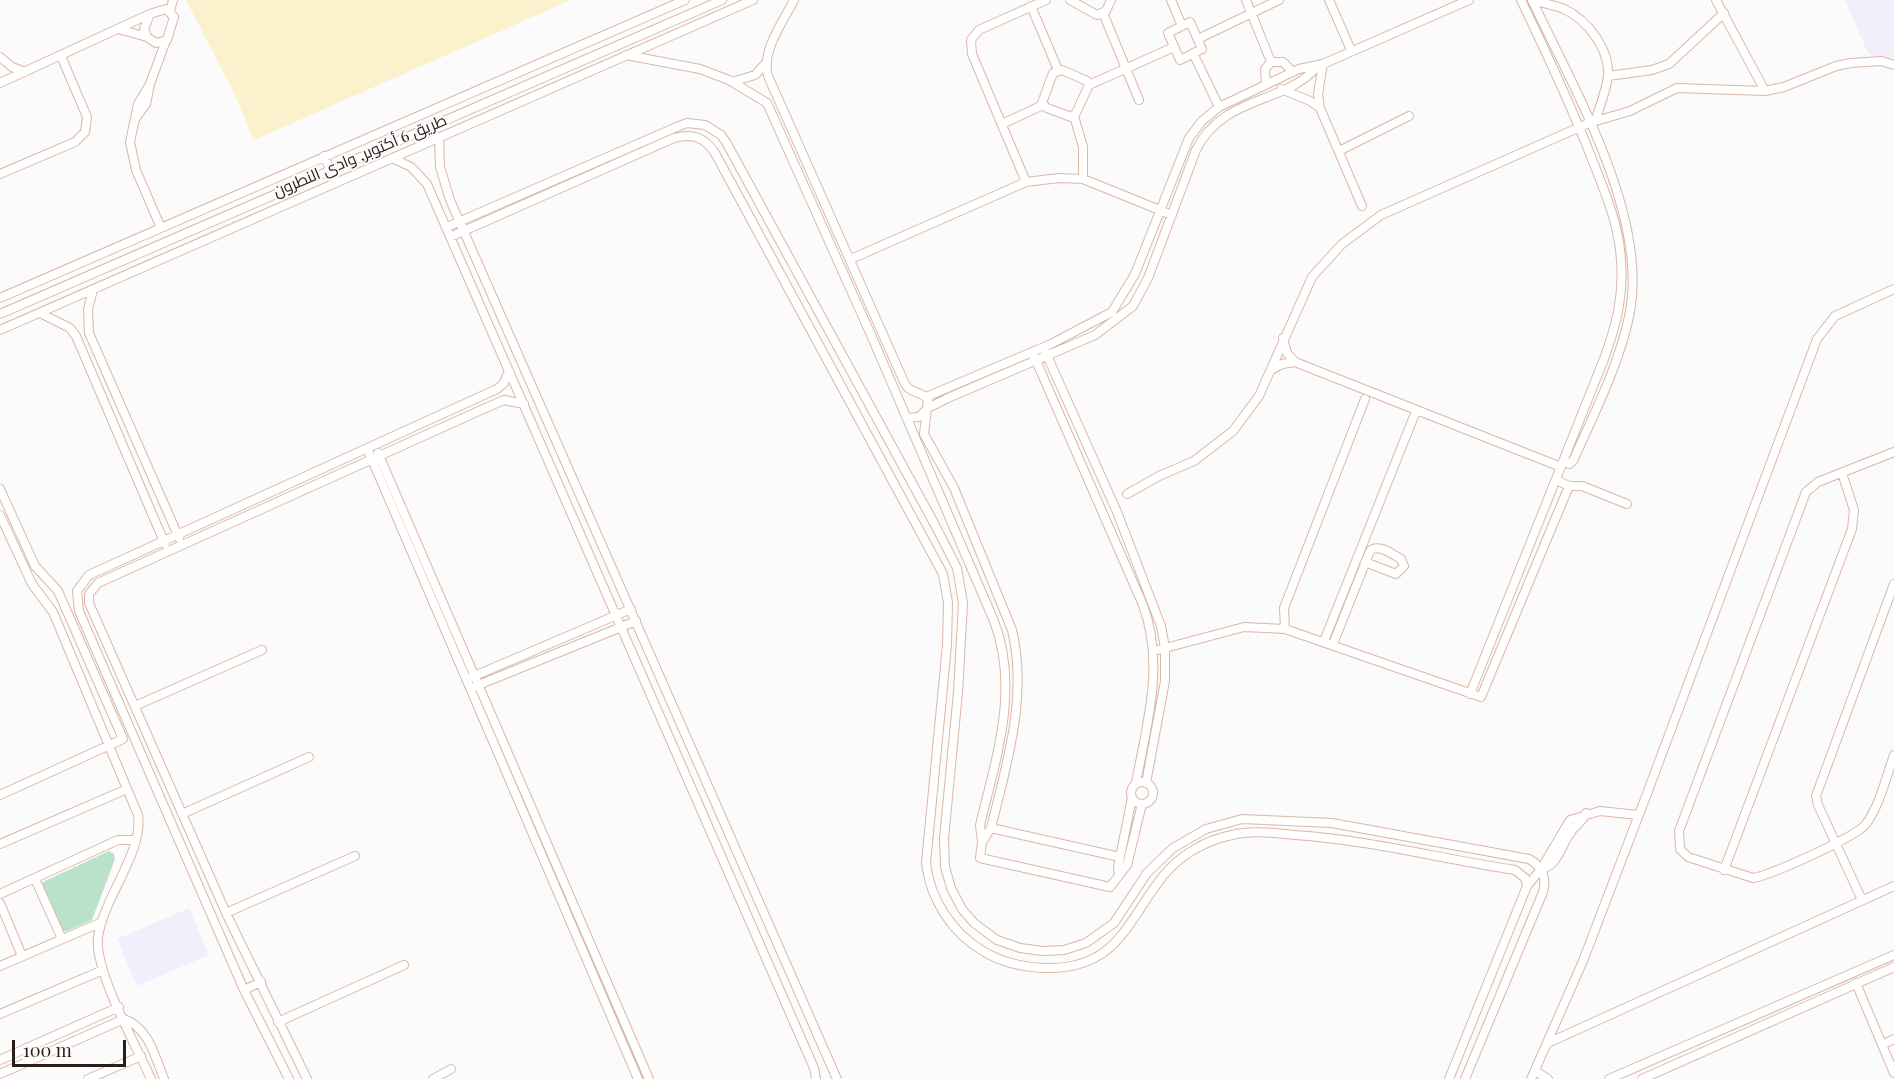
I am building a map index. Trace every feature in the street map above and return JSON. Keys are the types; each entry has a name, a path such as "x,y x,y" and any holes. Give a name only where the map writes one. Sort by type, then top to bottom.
{"street":[{"path":"160,228 132,156 130,142 134,120 146,104 150,84 174,22 170,11 173,0"},
{"name":"طريق 6 أكتوبر, وادى النطرون","path":"0,298 686,0"},
{"name":"طريق 6 أكتوبر, وادى النطرون","path":"0,314 722,0"},
{"path":"0,330 753,0"},
{"path":"794,0 769,51 766,63 768,76 811,168 907,388 926,397 1032,352 1045,351 1101,332 1133,306 1148,278 1196,150 1210,127 1236,111 1311,74 1320,65 1469,0"},
{"path":"1026,182 972,54 971,40 979,30 1046,0"},
{"path":"1070,0 1092,14 1103,13 1109,8 1111,0"},
{"path":"1171,0 1182,26"},
{"path":"1246,0 1271,62"},
{"path":"1198,39 1279,0"},
{"path":"1329,0 1351,50"},
{"path":"1470,694 1616,326 1621,294 1621,261 1616,228 1580,128 1521,0"},
{"path":"1283,339 1287,352 1295,362 1416,411 1562,464 1572,462 1623,339 1632,296 1632,261 1628,225 1592,122 1532,0 1564,10 1582,22 1595,36 1604,53 1608,75 1592,122"},
{"path":"1716,0 1764,91"},
{"path":"1032,6 1059,70 1087,81 1089,85"},
{"path":"0,83 150,14 161,10 170,11"},
{"path":"1103,13 1139,100"},
{"path":"1608,75 1652,70 1669,64 1724,13"},
{"path":"147,37 144,29 150,14"},
{"path":"1190,22 1198,39 1202,49 1180,60 1168,33 1190,22"},
{"path":"118,29 147,37 156,43 165,43"},
{"path":"1083,179 1083,147 1074,116 1089,85 1174,47"},
{"path":"1193,53 1219,107"},
{"path":"626,55 683,64 732,82 763,99 773,115 927,463 1003,647 1007,675 1006,703 980,825 982,842 979,856 985,861 1105,888 1112,886 1127,865 1143,804 1151,799 1153,793 1146,783 1163,693 1165,648 1158,616 1108,492 1045,351"},
{"path":"0,174 75,142 85,132 87,117 61,56"},
{"path":"0,57 12,67 25,72"},
{"path":"1127,494 1159,476 1194,461 1226,438 1253,406 1312,277 1337,248 1369,223 1395,208 1592,122 1630,111 1677,88 1764,91 1784,87 1836,66 1881,61 1894,65"},
{"path":"1266,84 1265,69 1271,62 1283,62 1293,72"},
{"path":"732,82 748,78 766,63"},
{"path":"907,418 919,417 928,408 948,398 1036,360 1045,351 1104,318 1118,306 1135,274 1189,138 1202,120 1219,107 1266,84 1306,66 1320,65"},
{"path":"1320,65 1318,94 1320,108 1362,206"},
{"path":"1043,105 1042,100 1053,73 1059,70"},
{"path":"1281,89 1310,101 1320,108"},
{"path":"1002,124 1043,105 1067,116 1074,116"},
{"path":"773,115 784,110"},
{"path":"1339,151 1409,116"},
{"path":"447,227 679,126 696,123 714,129 728,146 957,568 963,591 958,692 944,854 951,888 962,909 974,923 997,940 1020,948 1053,951 1075,947 1105,932 1114,923 1147,873 1173,848 1195,834 1218,825 1249,819 1332,822 1533,861 1541,869 1544,877 1543,892 1465,1079"},
{"path":"783,136 794,132"},
{"path":"450,237 674,138 686,135 705,141 716,153 941,568 946,585 947,645 926,863 938,903 951,923 970,942 990,955 1014,964 1052,968 1080,963 1100,955 1118,941 1163,877 1182,858 1203,845 1231,835 1258,832 1347,839 1515,870 1525,878 1527,886"},
{"path":"439,137 440,167 463,231 837,1079"},
{"path":"324,156 336,183"},
{"path":"392,158 417,171 427,184 816,1077 830,1067"},
{"path":"799,173 811,168"},
{"path":"851,259 1026,182 1059,178 1083,179 1172,215"},
{"path":"806,188 817,183"},
{"path":"437,207 450,200"},
{"path":"54,275 60,288"},
{"path":"1548,1079 1533,1075 1550,1042 1638,814 1817,339 1835,316 1894,289"},
{"path":"93,290 87,317 95,346 182,545"},
{"path":"40,313 70,328 83,351 168,551"},
{"path":"871,335 881,330"},
{"path":"83,351 95,346"},
{"path":"1032,352 1143,605 1154,651 1153,691 1136,783 1131,790 1132,798 1120,857 1119,875"},
{"path":"1270,371 1282,364 1295,362"},
{"path":"289,1079 244,990 76,602 79,587 89,575 497,389 504,383 509,371"},
{"path":"944,389 948,398"},
{"path":"926,397 928,408 923,429 936,458 954,488 1012,630 1015,645 1019,693 991,828 982,842"},
{"path":"1285,629 1284,608 1365,399"},
{"path":"307,1079 226,914 89,603 89,594 98,584 168,551 504,400 524,404"},
{"path":"1324,641 1416,411"},
{"path":"371,446 471,677 638,1079"},
{"path":"1894,452 1813,484 1804,496 1679,831 1678,843 1684,854 1744,877 1758,877 1856,834 1867,822 1894,754"},
{"path":"129,460 143,454"},
{"path":"883,463 896,456"},
{"path":"927,463 936,458"},
{"path":"1724,870 1852,529 1854,510 1842,473"},
{"path":"1556,480 1569,486 1580,485 1627,504"},
{"path":"1154,651 1244,627 1285,629 1480,697 1569,486"},
{"path":"0,489 35,566 58,591 123,739 0,795"},
{"path":"1097,498 1108,492"},
{"path":"0,515 32,584 53,612 138,815 136,840 102,922 98,946 103,970 151,1079"},
{"path":"1333,644 1365,562 1370,550 1377,547 1401,559 1404,566 1396,574 1365,562"},
{"path":"1862,900 1818,805 1817,791 1894,584"},
{"path":"471,677 631,609"},
{"path":"475,687 636,621"},
{"path":"135,706 262,650"},
{"path":"475,687 649,1079"},
{"path":"95,715 110,710"},
{"path":"182,814 309,757"},
{"path":"992,777 1002,780"},
{"path":"1136,783 1146,783"},
{"path":"0,844 127,789"},
{"path":"1132,798 1143,804"},
{"path":"1449,1079 1527,886 1541,869 1547,868 1557,858 1570,832 1583,821 1586,813 1600,811 1638,814"},
{"path":"1329,837 1332,822"},
{"path":"1347,839 1349,825"},
{"path":"991,828 1120,857"},
{"path":"0,894 118,840 136,840"},
{"path":"226,914 356,856"},
{"path":"35,879 62,939"},
{"path":"1550,1042 1894,886"},
{"path":"0,903 22,956"},
{"path":"0,966 102,922"},
{"path":"1609,1079 1894,955"},
{"path":"278,1022 404,965"},
{"path":"1642,1079 1894,967"},
{"path":"0,1014 103,970"},
{"path":"244,990 261,982"},
{"path":"1856,983 1894,1072"},
{"path":"0,1060 119,1007"},
{"path":"1753,1017 1757,1026"},
{"path":"0,1074 124,1019"},
{"path":"124,1019 139,1027 147,1036 164,1079"},
{"path":"1882,1045 1894,1039"},
{"path":"88,1079 141,1056"},
{"path":"433,1079 451,1069"}],"shaded area":[{"path":"1845,0 1894,0 1894,58 1886,61 1868,53"},
{"path":"189,908 209,955 137,986 117,939"}],"green space":[{"path":"109,851 114,854 115,859 92,920 63,931 42,887 43,882"}],"sand":[{"path":"186,0 571,0 254,140 233,91"}]}
